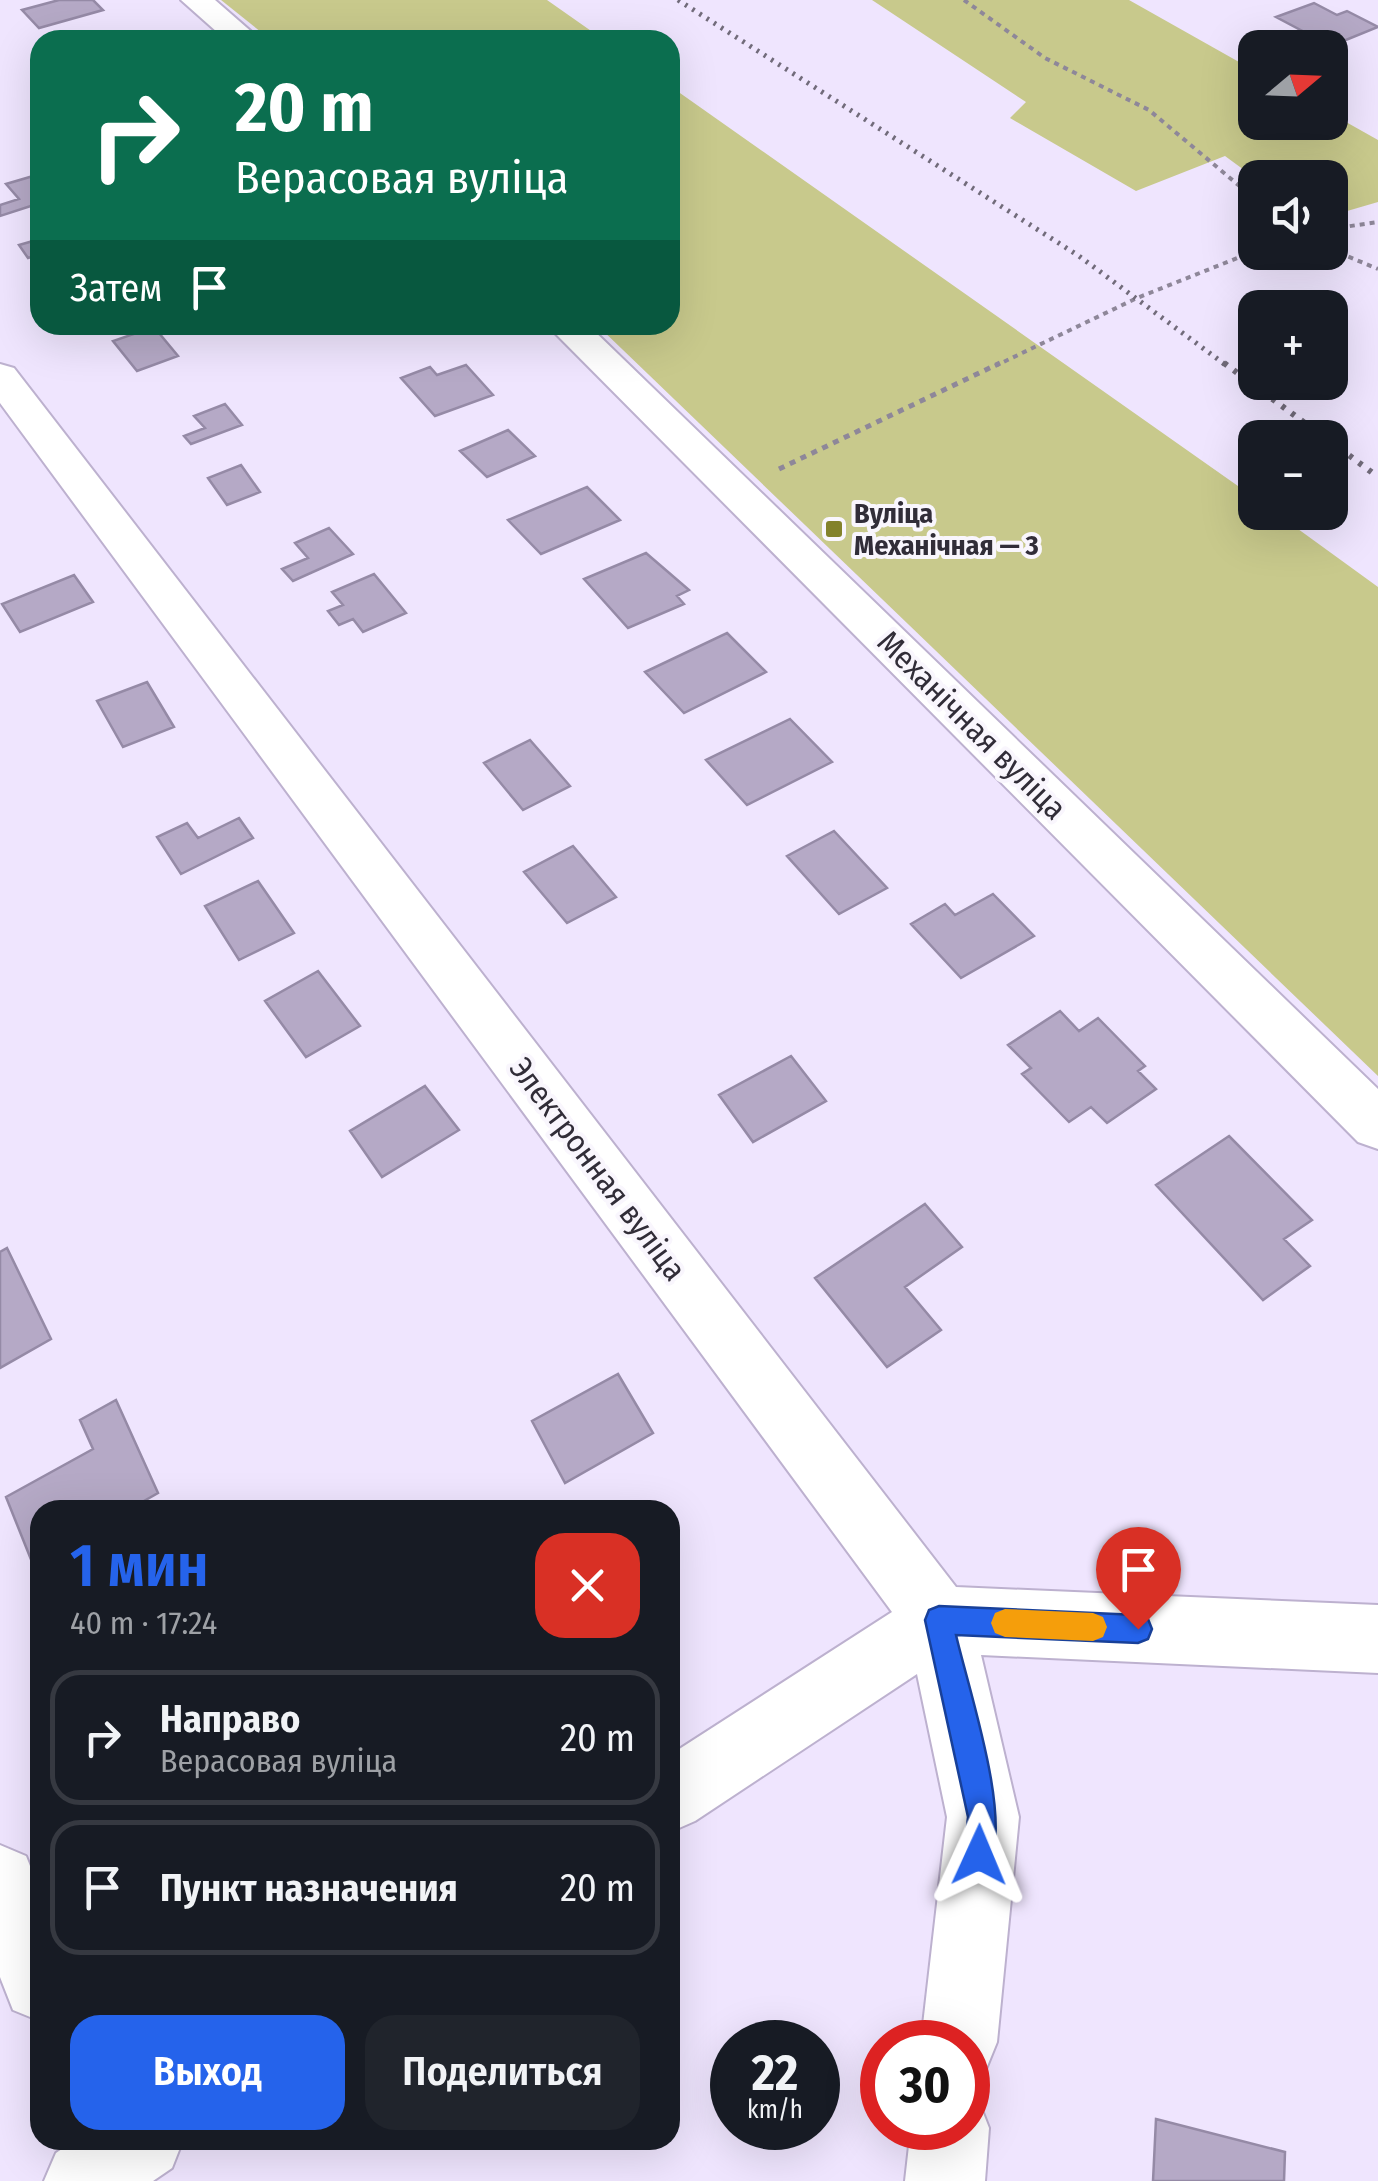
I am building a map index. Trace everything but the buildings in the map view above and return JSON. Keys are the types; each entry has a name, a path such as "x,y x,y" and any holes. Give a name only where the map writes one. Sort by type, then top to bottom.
{"street":[{"path":"196,0 234,30"},
{"name":"Механічная вуліца","path":"576,335 1378,1125"},
{"name":"Электронная вуліца","path":"0,376 939,1620 983,1817 961,2020"},
{"path":"680,1789 939,1620 1378,1639"},
{"path":"0,1882 30,1958"},
{"path":"945,2181 948,2150"}],"path":[{"path":"964,0 1044,58 1149,110 1238,186"},
{"path":"1348,227 1378,222"},
{"path":"1348,256 1378,269"},
{"path":"734,490 1137,298 1238,258"}],"green space":[{"path":"221,0 547,0 590,30 258,30"},
{"path":"872,0 1129,0 1238,61 1238,140 1348,140 1348,123 1378,140 1378,202 1348,211 1348,160 1238,160 1238,166 1225,156 1136,191 1010,118 1026,102"},
{"path":"680,93 1238,486 1238,530 1299,530 1378,587 1378,1076 607,335 680,335"}],"railway":[{"path":"678,0 1079,256 1227,366"},
{"path":"1224,363 1301,420"},
{"path":"1348,454 1378,477"}],"slow traffic":[{"path":"1005,1623 1093,1627"}],"place":[{"name":"Вуліца Механічная — 3","path":"834,529"}],"route":[{"path":"979,1855 983,1817 939,1620 1138,1629"}]}
